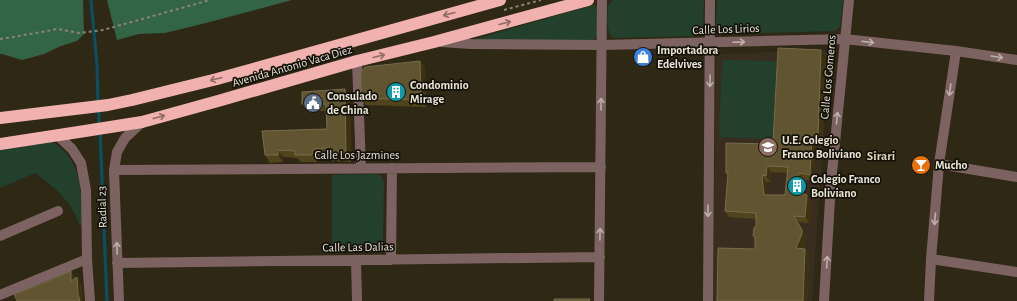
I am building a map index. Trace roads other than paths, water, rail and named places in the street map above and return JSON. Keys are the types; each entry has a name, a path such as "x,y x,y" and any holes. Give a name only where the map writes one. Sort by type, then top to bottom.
{"highway":[{"name":"Avenida Antonio Vaca Diez","path":"0,118 108,105 132,100 217,79 500,0"},
{"name":"Avenida Antonio Vaca Diez","path":"0,144 142,122 357,61 434,42 588,0"},
{"path":"294,80 326,64 330,58 326,48"}],"street":[{"path":"599,301 602,0"},
{"path":"708,301 710,0"},
{"name":"Calle Los Gomeros","path":"824,301 831,182 849,0"},
{"name":"Calle Los Lirios","path":"434,42 471,44 602,45 844,39 956,51 1017,60"},
{"path":"929,301 931,259 940,164 956,51"},
{"path":"357,61 361,168"},
{"name":"Radial 23","path":"119,301 114,170 117,152 125,138 142,122"},
{"name":"Radial 23","path":"56,135 72,149 81,163 86,190 87,259 90,301"},
{"path":"940,164 1017,177"},
{"name":"Calle Los Jazmines","path":"114,170 601,167"},
{"path":"391,260 392,168"},
{"path":"0,236 58,211"},
{"name":"Calle Las Dalias","path":"117,263 600,257"},
{"path":"0,295 87,259"},
{"path":"931,259 1017,272"},
{"path":"356,260 357,301"}],"waterway":[{"path":"91,0 97,65 98,103"},
{"path":"99,109 99,125"},
{"path":"100,131 107,301"}],"place":[{"name":"Importadora Edelvives","path":"643,57"},
{"name":"Condominio Mirage","path":"396,92"},
{"name":"Consulado de China","path":"313,103"},
{"name":"U.E. Colegio Franco Boliviano","path":"768,147"},
{"name":"Mucho","path":"921,165"},
{"name":"Colegio Franco Boliviano","path":"797,186"}],"district":[{"name":"Sirari","path":"881,155"}]}
